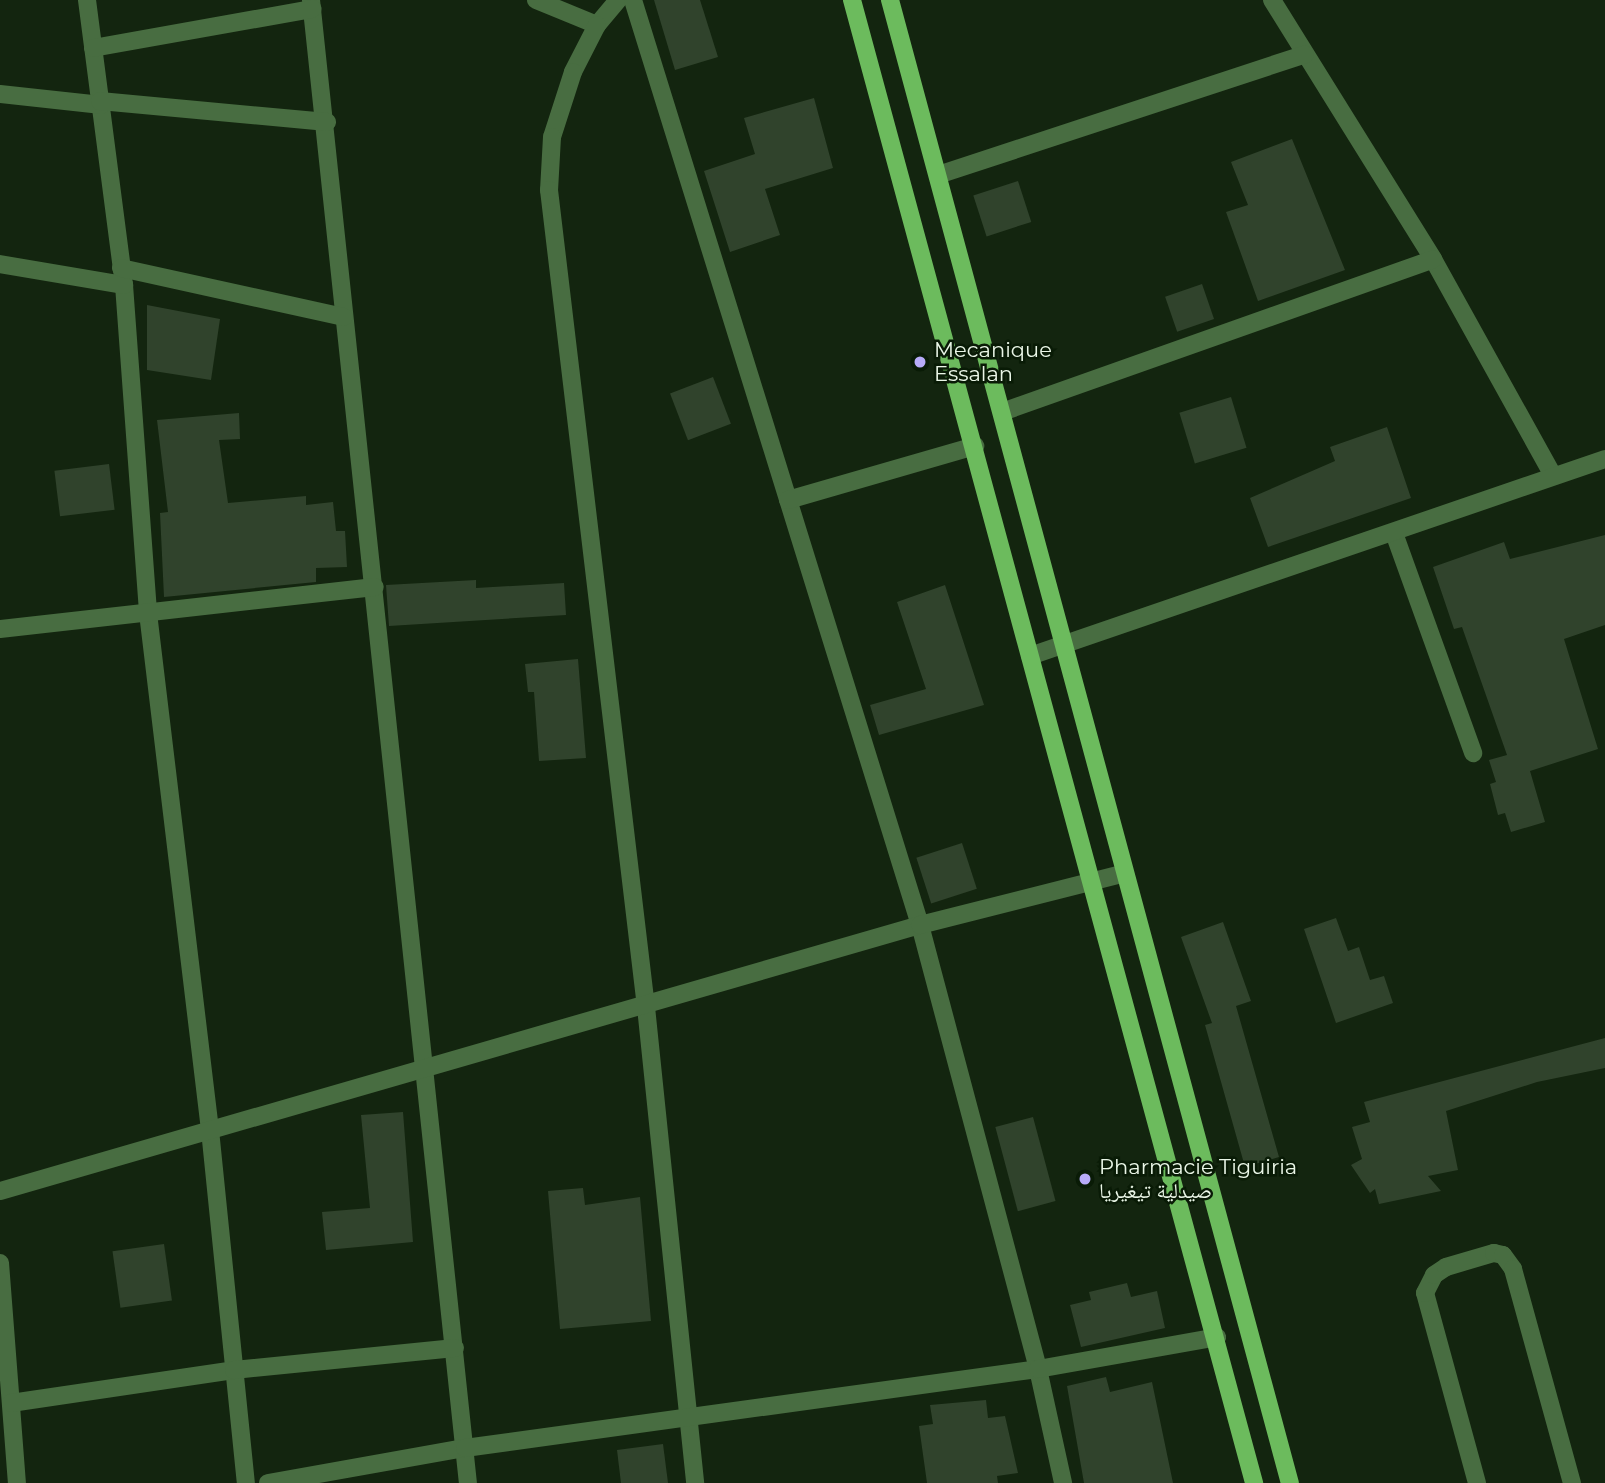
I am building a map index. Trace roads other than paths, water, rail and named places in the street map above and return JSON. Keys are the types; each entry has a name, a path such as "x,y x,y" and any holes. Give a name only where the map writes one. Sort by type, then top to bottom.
{"main road":[{"path":"852,0 1217,1337 1254,1483"},
{"path":"890,0 1290,1483"}],"street":[{"path":"87,0 122,277 148,613 210,1130 246,1483"},
{"path":"536,0 597,24"},
{"path":"618,0 597,24 583,47 560,107 550,153 549,190 646,1007 695,1483"},
{"path":"633,0 920,925 1038,1369 1063,1483"},
{"path":"1272,0 1433,259 1552,474"},
{"path":"93,48 312,4 327,122 344,317 428,1068 468,1483"},
{"path":"938,175 1305,54"},
{"path":"0,94 327,122"},
{"path":"1002,412 1433,259"},
{"path":"0,264 122,277 344,317"},
{"path":"788,500 975,446"},
{"path":"1030,656 1394,533 1552,474 1605,459"},
{"path":"1394,533 1473,753"},
{"path":"0,629 375,587"},
{"path":"0,1191 646,1007 920,925 1125,873"},
{"path":"1477,1483 1425,1293 1434,1275 1446,1267 1494,1253 1503,1255 1513,1269 1572,1483"},
{"path":"0,1263 17,1483"},
{"path":"268,1483 465,1448 1038,1369 1217,1337"},
{"path":"11,1403 234,1370 455,1348"}],"place":[{"name":"Mecanique Essalan","path":"920,362"},
{"name":"Pharmacie Tiguiria صيدلية تيغيريا","path":"1085,1179"}]}
